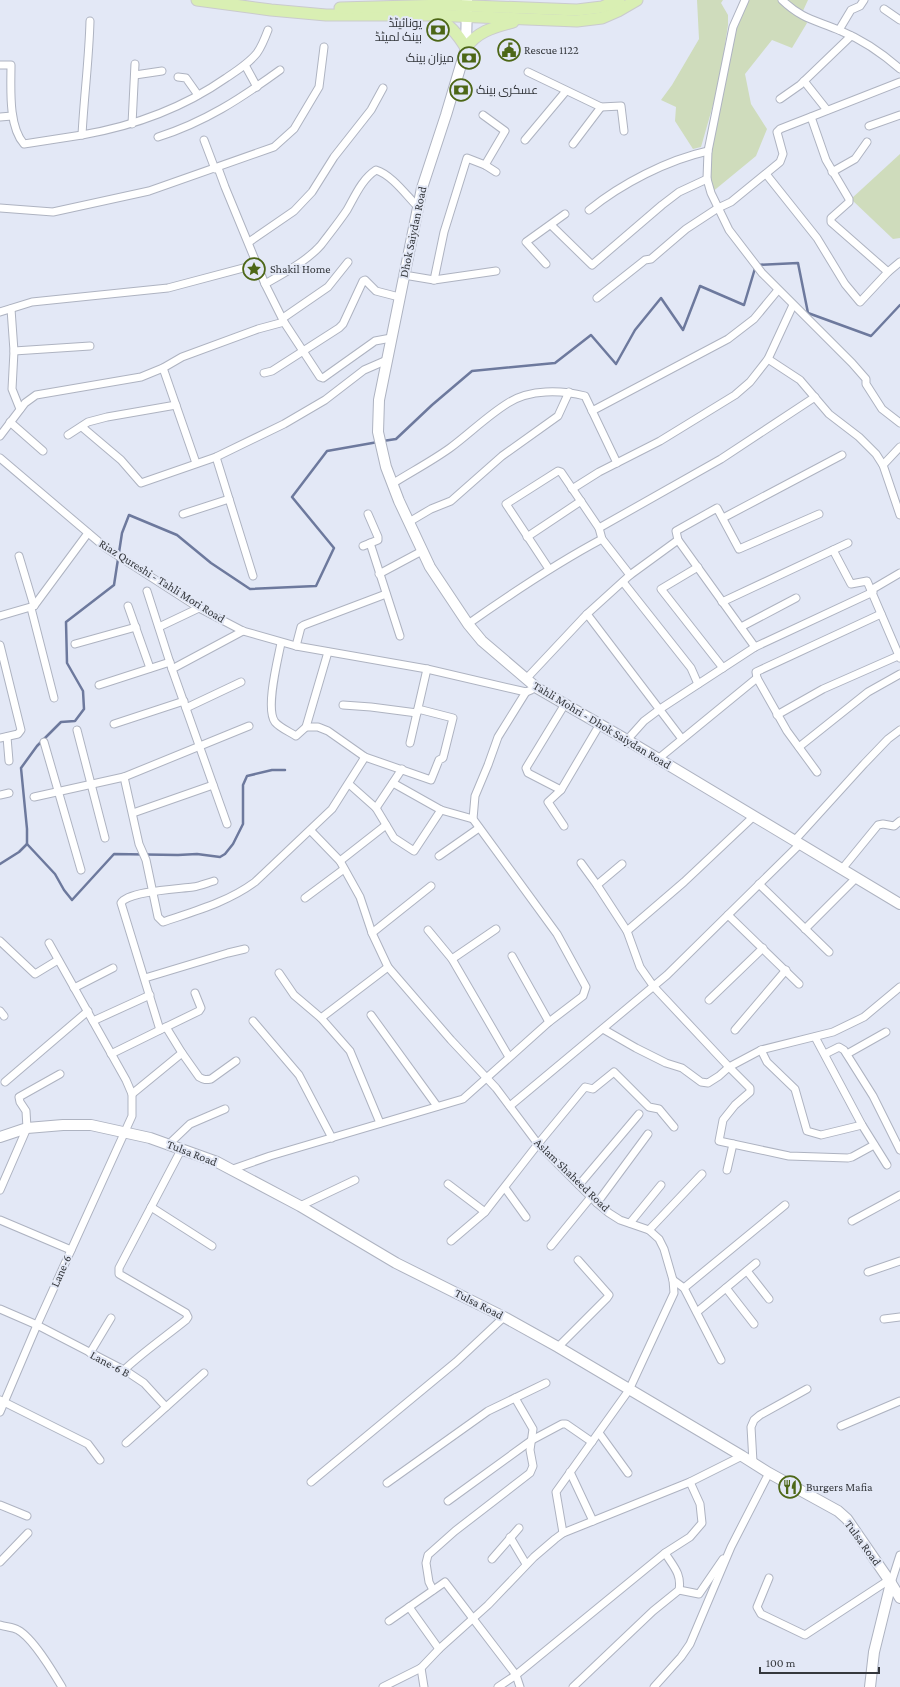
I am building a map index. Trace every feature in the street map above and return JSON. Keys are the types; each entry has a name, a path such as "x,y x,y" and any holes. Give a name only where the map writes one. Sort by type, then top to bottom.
{"main road":[{"path":"197,0 272,10 326,15 435,7"},
{"path":"250,0 340,8 435,7 577,10 602,7 619,0"},
{"path":"500,0 513,8"},
{"path":"467,8 521,19 577,21 592,20 613,14 637,0"},
{"path":"435,7 457,34 466,48 474,38 484,32 521,19"}],"street":[{"path":"745,0 733,27 708,151 707,179 711,194 729,230 762,273 852,363 866,379 866,384 882,409 900,423"},
{"path":"782,0 792,10 809,20 839,30 882,54 900,69"},
{"path":"839,30 851,10 860,6 864,0"},
{"name":"Dhok Saiydan Road","path":"386,467 378,432 379,400 422,188 466,48 467,8"},
{"path":"884,9 900,20"},
{"path":"82,135 90,21"},
{"path":"0,65 11,65 12,116 20,140 24,144 82,135 132,124 159,114 198,95 245,65 258,52 268,30"},
{"path":"780,99 804,81 851,36"},
{"path":"0,208 53,212 149,191 274,147 294,129 319,87 324,47"},
{"path":"132,124 135,64"},
{"path":"245,65 257,87"},
{"path":"158,137 177,131 213,115 257,87 280,70"},
{"path":"135,75 162,71"},
{"path":"528,72 601,108 621,106 624,131"},
{"path":"178,77 186,78 198,95"},
{"path":"804,81 827,110"},
{"path":"597,298 645,260 651,259 686,229 718,208 731,202 780,162 783,154 777,132 780,129 900,82"},
{"path":"249,242 294,210 312,192 334,157 371,110 383,88"},
{"path":"525,140 566,91"},
{"path":"573,144 601,108"},
{"path":"483,115 505,131 485,165"},
{"path":"869,126 900,115"},
{"path":"0,117 12,116"},
{"path":"811,117 826,160 849,202 831,218 831,222 888,272"},
{"path":"204,140 249,242 265,284 284,320 321,378 375,341 391,338"},
{"path":"832,172 855,159 867,142"},
{"path":"589,210 607,196 645,175 686,156 708,151"},
{"path":"434,280 444,232 466,158 470,158 485,165 496,172"},
{"path":"265,284 303,260 319,247 346,210 363,183 370,174 376,170 389,177 418,207"},
{"path":"766,174 817,238 845,284 860,302 888,272 900,262"},
{"path":"551,225 592,265 679,192 707,179"},
{"path":"546,264 526,242 565,214"},
{"path":"0,436 25,403 36,394 140,377 163,368 182,357 258,328 284,320 328,287 348,262"},
{"path":"0,312 32,302 168,288 258,264"},
{"path":"404,275 434,280 496,271"},
{"path":"264,374 272,371 343,324 365,280 376,290 399,297"},
{"path":"592,411 728,338 754,319 778,290"},
{"path":"572,489 599,472 660,441 734,395 750,382 768,359 793,305"},
{"path":"11,309 14,351 12,389 20,409"},
{"path":"14,351 90,346"},
{"path":"768,359 800,380 829,414 863,441 876,454 883,465 900,515"},
{"path":"82,427 121,460 141,483 216,457 284,424 325,400 364,370 387,360"},
{"path":"163,368 196,463"},
{"path":"392,484 448,449 508,403 520,397 550,391 569,392 585,396 617,463"},
{"path":"408,522 431,509 450,501 502,456 558,416 569,392"},
{"path":"599,528 721,458 815,397"},
{"path":"68,435 88,422 107,417 176,405"},
{"path":"10,422 43,451"},
{"path":"883,465 900,447"},
{"path":"723,518 842,455"},
{"path":"216,457 253,576"},
{"name":"Riaz Qureshi - Tahli Mori Road","path":"0,458 106,548 199,608 243,631 281,643 427,669 526,692"},
{"name":"Tahli Mohri - Dhok Saiydan Road","path":"386,467 408,522 430,567 468,624 482,641 526,679 537,688 627,740 856,878 899,902"},
{"path":"549,569 506,506 507,503 558,471 561,472 599,528 602,539 630,575"},
{"path":"183,514 229,499"},
{"path":"527,537 581,501"},
{"path":"755,647 678,540 676,531 718,508 739,549 819,514"},
{"path":"368,514 378,540 366,545 379,574 400,636"},
{"path":"0,616 32,607 88,533"},
{"path":"468,624 549,569 602,539"},
{"path":"526,679 587,614 630,575 678,540"},
{"path":"722,602 848,543"},
{"path":"777,715 823,689 899,657 867,581 851,584 833,550"},
{"path":"379,574 422,551"},
{"path":"19,556 54,698"},
{"path":"698,567 661,589 724,668"},
{"path":"627,740 644,721 660,709 755,647 872,591 900,573"},
{"path":"623,582 690,668 698,684"},
{"path":"147,591 171,666 227,824"},
{"path":"296,646 304,625 386,594"},
{"path":"741,627 796,598"},
{"path":"128,606 150,668"},
{"path":"159,627 199,608"},
{"path":"587,614 682,739"},
{"path":"817,772 777,715 757,678 756,672 881,614"},
{"path":"75,644 136,627"},
{"path":"99,685 150,668 171,666 243,631"},
{"path":"281,643 273,681 272,715 275,722 296,736 306,727 328,652"},
{"path":"0,645 21,730 18,734 3,738 9,761"},
{"path":"410,743 427,669"},
{"path":"799,747 868,692 900,674"},
{"path":"0,678 8,676"},
{"path":"658,759 757,678"},
{"path":"114,724 185,705 241,682"},
{"path":"233,1169 270,1156 463,1099 549,1022 583,996 586,987 557,934 473,819 475,796 498,736 526,692 537,688"},
{"path":"561,790 528,773 526,768 564,704"},
{"path":"306,727 318,727 328,731 365,757 431,780 439,760 443,758 453,718 418,711 371,706 343,705"},
{"path":"564,826 548,802 561,790 600,724"},
{"path":"34,797 124,777 249,726"},
{"path":"77,730 105,838"},
{"path":"510,1106 654,987 760,884 864,764 888,739 900,730"},
{"path":"44,742 81,870"},
{"path":"124,777 139,844 146,860 158,917 163,922 219,902 246,889 255,882 311,831 337,804 365,757"},
{"path":"376,808 402,769"},
{"path":"393,783 441,810 473,819"},
{"path":"349,784 376,808 394,838 414,851 441,810"},
{"path":"133,813 214,785"},
{"path":"0,795 9,793"},
{"path":"627,931 684,882 754,816"},
{"path":"842,869 878,825 883,824 894,826 900,821"},
{"path":"340,861 386,825"},
{"path":"439,856 479,828"},
{"name":"Aslam Shaheed Road","path":"311,831 340,861 360,897 372,933 388,967 451,1040 488,1078 538,1144 579,1186 597,1204 620,1220 649,1230 659,1239 664,1249 673,1280 674,1293 630,1390 556,1492 563,1533"},
{"path":"581,863 627,931 640,967 654,987 750,1088 750,1092 735,1105 723,1120 719,1141 789,1156 855,1156 874,1145"},
{"path":"597,885 622,864"},
{"path":"305,898 344,869"},
{"path":"805,929 856,878"},
{"path":"214,881 194,887 171,888 152,892 124,899 121,903 150,995 163,1029 199,1077 207,1080 236,1061"},
{"path":"760,884 829,952"},
{"path":"372,933 431,886"},
{"path":"728,915 799,984"},
{"path":"452,960 496,929"},
{"path":"428,930 452,960 509,1057"},
{"path":"0,941 35,974 58,960"},
{"path":"49,943 126,1080 132,1094 182,1053"},
{"path":"710,1000 763,948"},
{"path":"145,978 228,952 244,949"},
{"path":"512,956 549,1022"},
{"path":"321,1018 388,967"},
{"path":"74,988 113,968"},
{"path":"735,1030 786,970"},
{"path":"279,973 294,995 321,1018 350,1051 380,1123"},
{"path":"603,1029 666,1063 682,1068 701,1082 708,1083 729,1067 761,1050 833,1032 864,1017 900,987"},
{"path":"111,1054 199,1011 201,1008 195,993"},
{"path":"93,1021 150,995"},
{"path":"5,1082 88,1012"},
{"path":"371,1015 437,1106"},
{"path":"253,1020 299,1074 332,1138"},
{"path":"847,1054 886,1032"},
{"path":"815,1037 862,1125 887,1165"},
{"path":"825,1054 840,1047 847,1054 873,1096 900,1150"},
{"path":"761,1050 767,1062 795,1089 807,1132 821,1135 862,1125"},
{"path":"451,1240 485,1212 584,1087 593,1089 614,1072 649,1107 659,1109 674,1127"},
{"path":"0,1190 27,1128 26,1111 20,1102 19,1097 60,1074"},
{"name":"Lane-6","path":"0,1412 2,1402 132,1116 132,1094"},
{"path":"168,1144 190,1124 225,1109"},
{"path":"579,1186 639,1114"},
{"name":"Tulsa Road","path":"0,1137 27,1128 63,1125 90,1125 125,1131 150,1138 233,1169 300,1206 396,1263 504,1317 558,1347 753,1462 769,1474 838,1511 847,1519 900,1598"},
{"path":"597,1204 648,1134"},
{"path":"728,1170 733,1144"},
{"path":"124,1370 143,1352 150,1349 188,1317 186,1313 119,1274 119,1268 181,1150"},
{"path":"649,1230 702,1174"},
{"path":"300,1206 354,1180"},
{"path":"448,1184 485,1212"},
{"path":"630,1223 661,1185"},
{"path":"505,1188 526,1217"},
{"path":"852,1221 900,1195"},
{"path":"551,1246 591,1197"},
{"path":"684,1288 785,1205"},
{"path":"151,1207 212,1246"},
{"path":"0,1220 71,1250"},
{"path":"558,1347 609,1295 578,1260"},
{"path":"868,1272 900,1261"},
{"path":"697,1312 756,1264"},
{"path":"747,1271 769,1299"},
{"path":"673,1280 684,1288 721,1360"},
{"path":"726,1288 754,1324"},
{"name":"Lane-6 B","path":"0,1309 37,1325 124,1370 144,1383 166,1407"},
{"path":"311,1482 456,1362 504,1317"},
{"path":"884,1320 900,1317"},
{"path":"90,1353 111,1318"},
{"path":"126,1443 204,1373"},
{"path":"387,1483 488,1411 546,1383"},
{"path":"753,1462 751,1427 754,1420 760,1415 807,1389"},
{"path":"433,1590 429,1582 426,1562 428,1555 455,1531 530,1473 532,1466 530,1450 533,1429 515,1398"},
{"path":"841,1426 900,1401"},
{"path":"2,1402 88,1444 100,1460"},
{"path":"448,1501 532,1440 562,1424 566,1424 592,1442"},
{"path":"599,1433 628,1472"},
{"path":"383,1687 420,1668 474,1618 544,1547 563,1533 690,1482 742,1456"},
{"path":"570,1472 593,1521"},
{"path":"657,1686 690,1644 731,1547 769,1474"},
{"path":"498,1687 516,1675 665,1553 690,1537 702,1523 700,1504 690,1482"},
{"path":"0,1505 27,1516"},
{"path":"492,1559 518,1528"},
{"path":"0,1562 28,1533"},
{"path":"510,1538 526,1564"},
{"path":"679,1590 699,1594 731,1547"},
{"path":"574,1687 653,1611 679,1590 681,1581 665,1553"},
{"path":"870,1687 874,1652 890,1581 900,1555"},
{"path":"769,1578 757,1606 758,1610 761,1614 805,1635 890,1581"},
{"path":"389,1621 446,1582 516,1675 520,1687"},
{"path":"409,1607 439,1649"},
{"path":"0,1625 6,1628 18,1629 26,1636 47,1662 62,1687"},
{"path":"420,1668 424,1687"}],"green space":[{"path":"697,0 723,0 721,3 728,15 728,25 719,84 701,147 693,149 675,121 676,107 661,100 672,85 699,39"},
{"path":"747,0 808,0 802,13 807,23 792,48 772,40 745,74 751,104 767,129 756,156 711,193 709,157 735,32"},
{"path":"900,154 900,238 893,239 851,199"}],"waterway":[{"path":"383,441 396,439 432,405 472,371 555,363 591,335 616,364 635,330 661,298 683,330 700,286 744,305 756,265 798,263 808,313 871,336 900,305"},
{"path":"0,864 19,852 27,844 21,768 37,746 61,722 75,721 84,709 83,691 67,663 66,622 114,585 122,533 129,515 177,535 211,563 250,589 316,586 334,548 292,497 327,451 378,442"},
{"path":"27,844 55,874 64,890 72,900 114,854 197,854 220,857 225,854 233,844 243,824 243,785 247,776 272,770 285,770"}],"place":[{"name":"یونائیٹڈ بینک لمیٹڈ","path":"438,30"},
{"name":"Rescue 1122","path":"509,50"},
{"name":"میزان بینک","path":"469,58"},
{"name":"عسکری بینک","path":"461,90"},
{"name":"Shakil Home","path":"254,269"},
{"name":"Burgers Mafia","path":"790,1487"}]}
